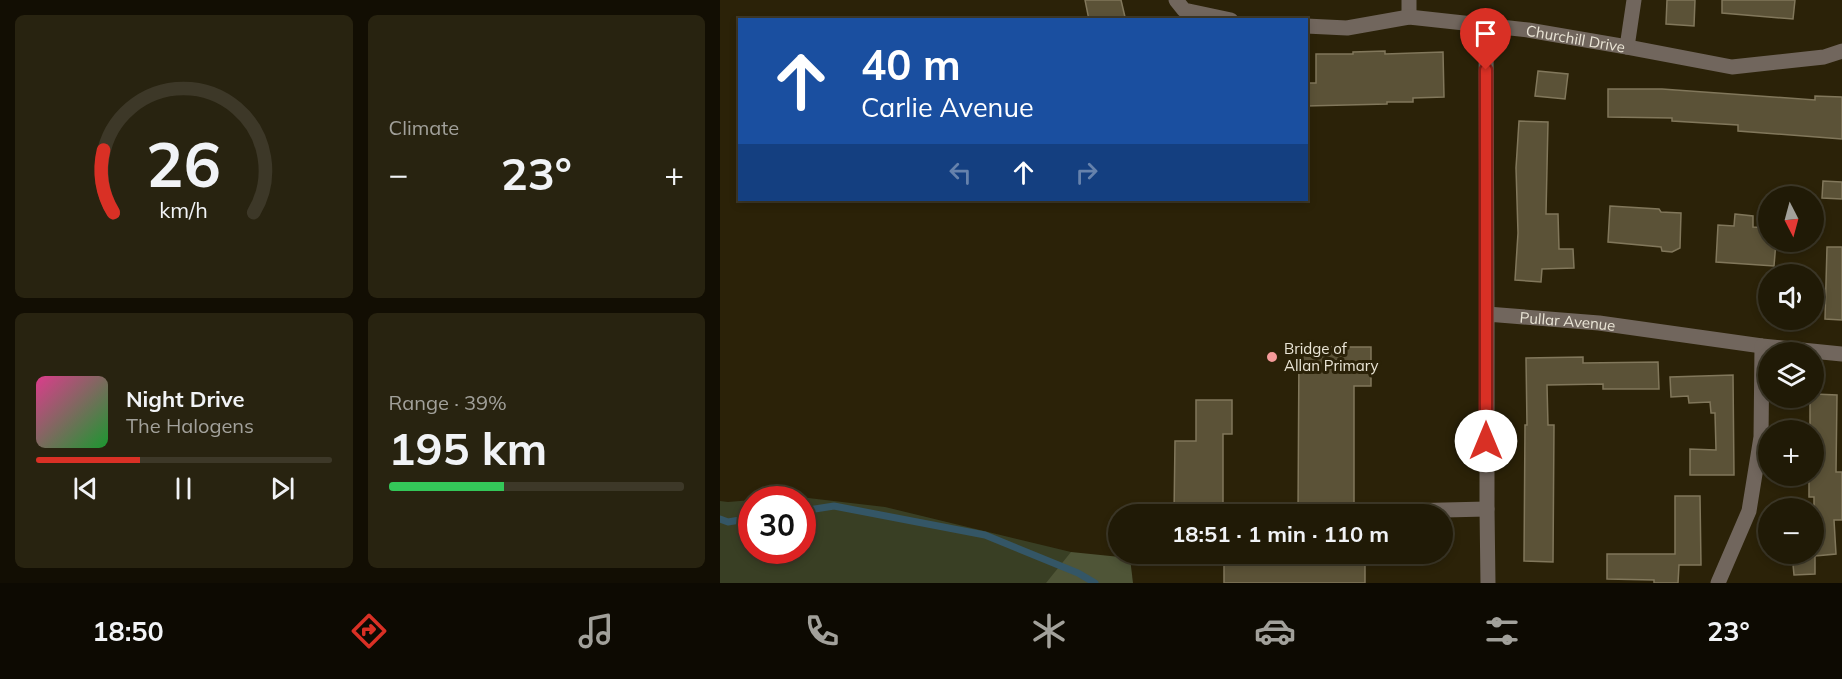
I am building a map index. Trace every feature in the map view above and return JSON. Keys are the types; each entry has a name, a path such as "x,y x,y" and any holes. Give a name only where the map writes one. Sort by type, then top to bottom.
{"street":[{"path":"1176,0 1184,10 1222,18"},
{"path":"1409,0 1409,16"},
{"path":"1627,47 1634,0"},
{"name":"Churchill Drive","path":"1308,26 1347,28 1409,16 1528,30 1732,68 1824,57 1842,51"},
{"path":"1486,26 1488,583"},
{"name":"Pullar Avenue","path":"1487,314 1599,322 1758,345"},
{"name":"Pullar Avenue","path":"1824,352 1842,354"},
{"path":"1718,583 1749,512 1761,437 1761,408"},
{"path":"1453,510 1486,509"}],"green space":[{"path":"816,499 885,507 1071,552 1082,583 720,583 720,501 738,501 738,564 816,564"},
{"path":"1071,552 1108,556 1108,564 1131,564 1133,583 1046,583"}],"building":[{"path":"1085,0 1121,0 1125,17 1089,18"},
{"path":"1667,0 1695,0 1694,26 1666,24"},
{"path":"1722,0 1795,0 1793,19 1722,13"},
{"path":"1385,51 1385,54 1443,52 1444,97 1413,98 1413,102 1387,102 1387,104 1308,106 1308,83 1316,83 1316,54 1353,54 1353,52"},
{"path":"1538,71 1568,74 1565,99 1535,96"},
{"path":"1608,89 1662,89 1815,100 1815,96 1842,97 1842,139 1738,131 1738,125 1672,121 1672,118 1608,117"},
{"path":"1519,121 1548,122 1546,214 1558,214 1559,249 1573,249 1574,268 1542,269 1541,282 1515,280 1518,233 1516,168"},
{"path":"1823,181 1842,182 1842,199 1824,198"},
{"path":"1610,206 1659,209 1661,212 1681,213 1680,248 1672,252 1662,251 1661,247 1608,242"},
{"path":"1735,214 1753,216 1753,227 1758,227 1758,252 1775,252 1774,264 1716,262 1718,225 1734,226"},
{"path":"1827,247 1842,247 1842,320 1825,319"},
{"path":"1299,347 1371,347 1371,386 1354,386 1354,504 1298,504"},
{"path":"1583,357 1583,363 1658,362 1659,389 1603,389 1603,384 1547,385 1548,425 1554,425 1553,562 1524,561 1526,358"},
{"path":"1733,375 1734,475 1690,475 1690,449 1716,450 1715,413 1711,413 1710,402 1689,403 1688,396 1671,397 1670,377"},
{"path":"1824,394 1837,395 1836,472 1842,472 1842,520 1834,520 1836,554 1824,555 1824,498 1809,497 1809,486 1824,486 1824,420 1810,420 1810,408 1824,408"},
{"path":"1196,400 1232,400 1232,434 1223,434 1223,504 1174,504 1175,441 1196,441"},
{"path":"1675,496 1700,496 1701,565 1679,565 1678,583 1607,579 1607,554 1675,554"},
{"path":"1224,564 1365,564 1365,583 1224,583"},
{"path":"1793,564 1815,564 1815,574 1794,575"}],"waterway":[{"path":"816,509 834,506 985,535 1078,573 1095,583"},
{"path":"720,519 728,522 738,520"}],"place":[{"name":"Bridge of Allan Primary","path":"1272,357"}],"route":[{"path":"1486,70 1486,441"}]}
